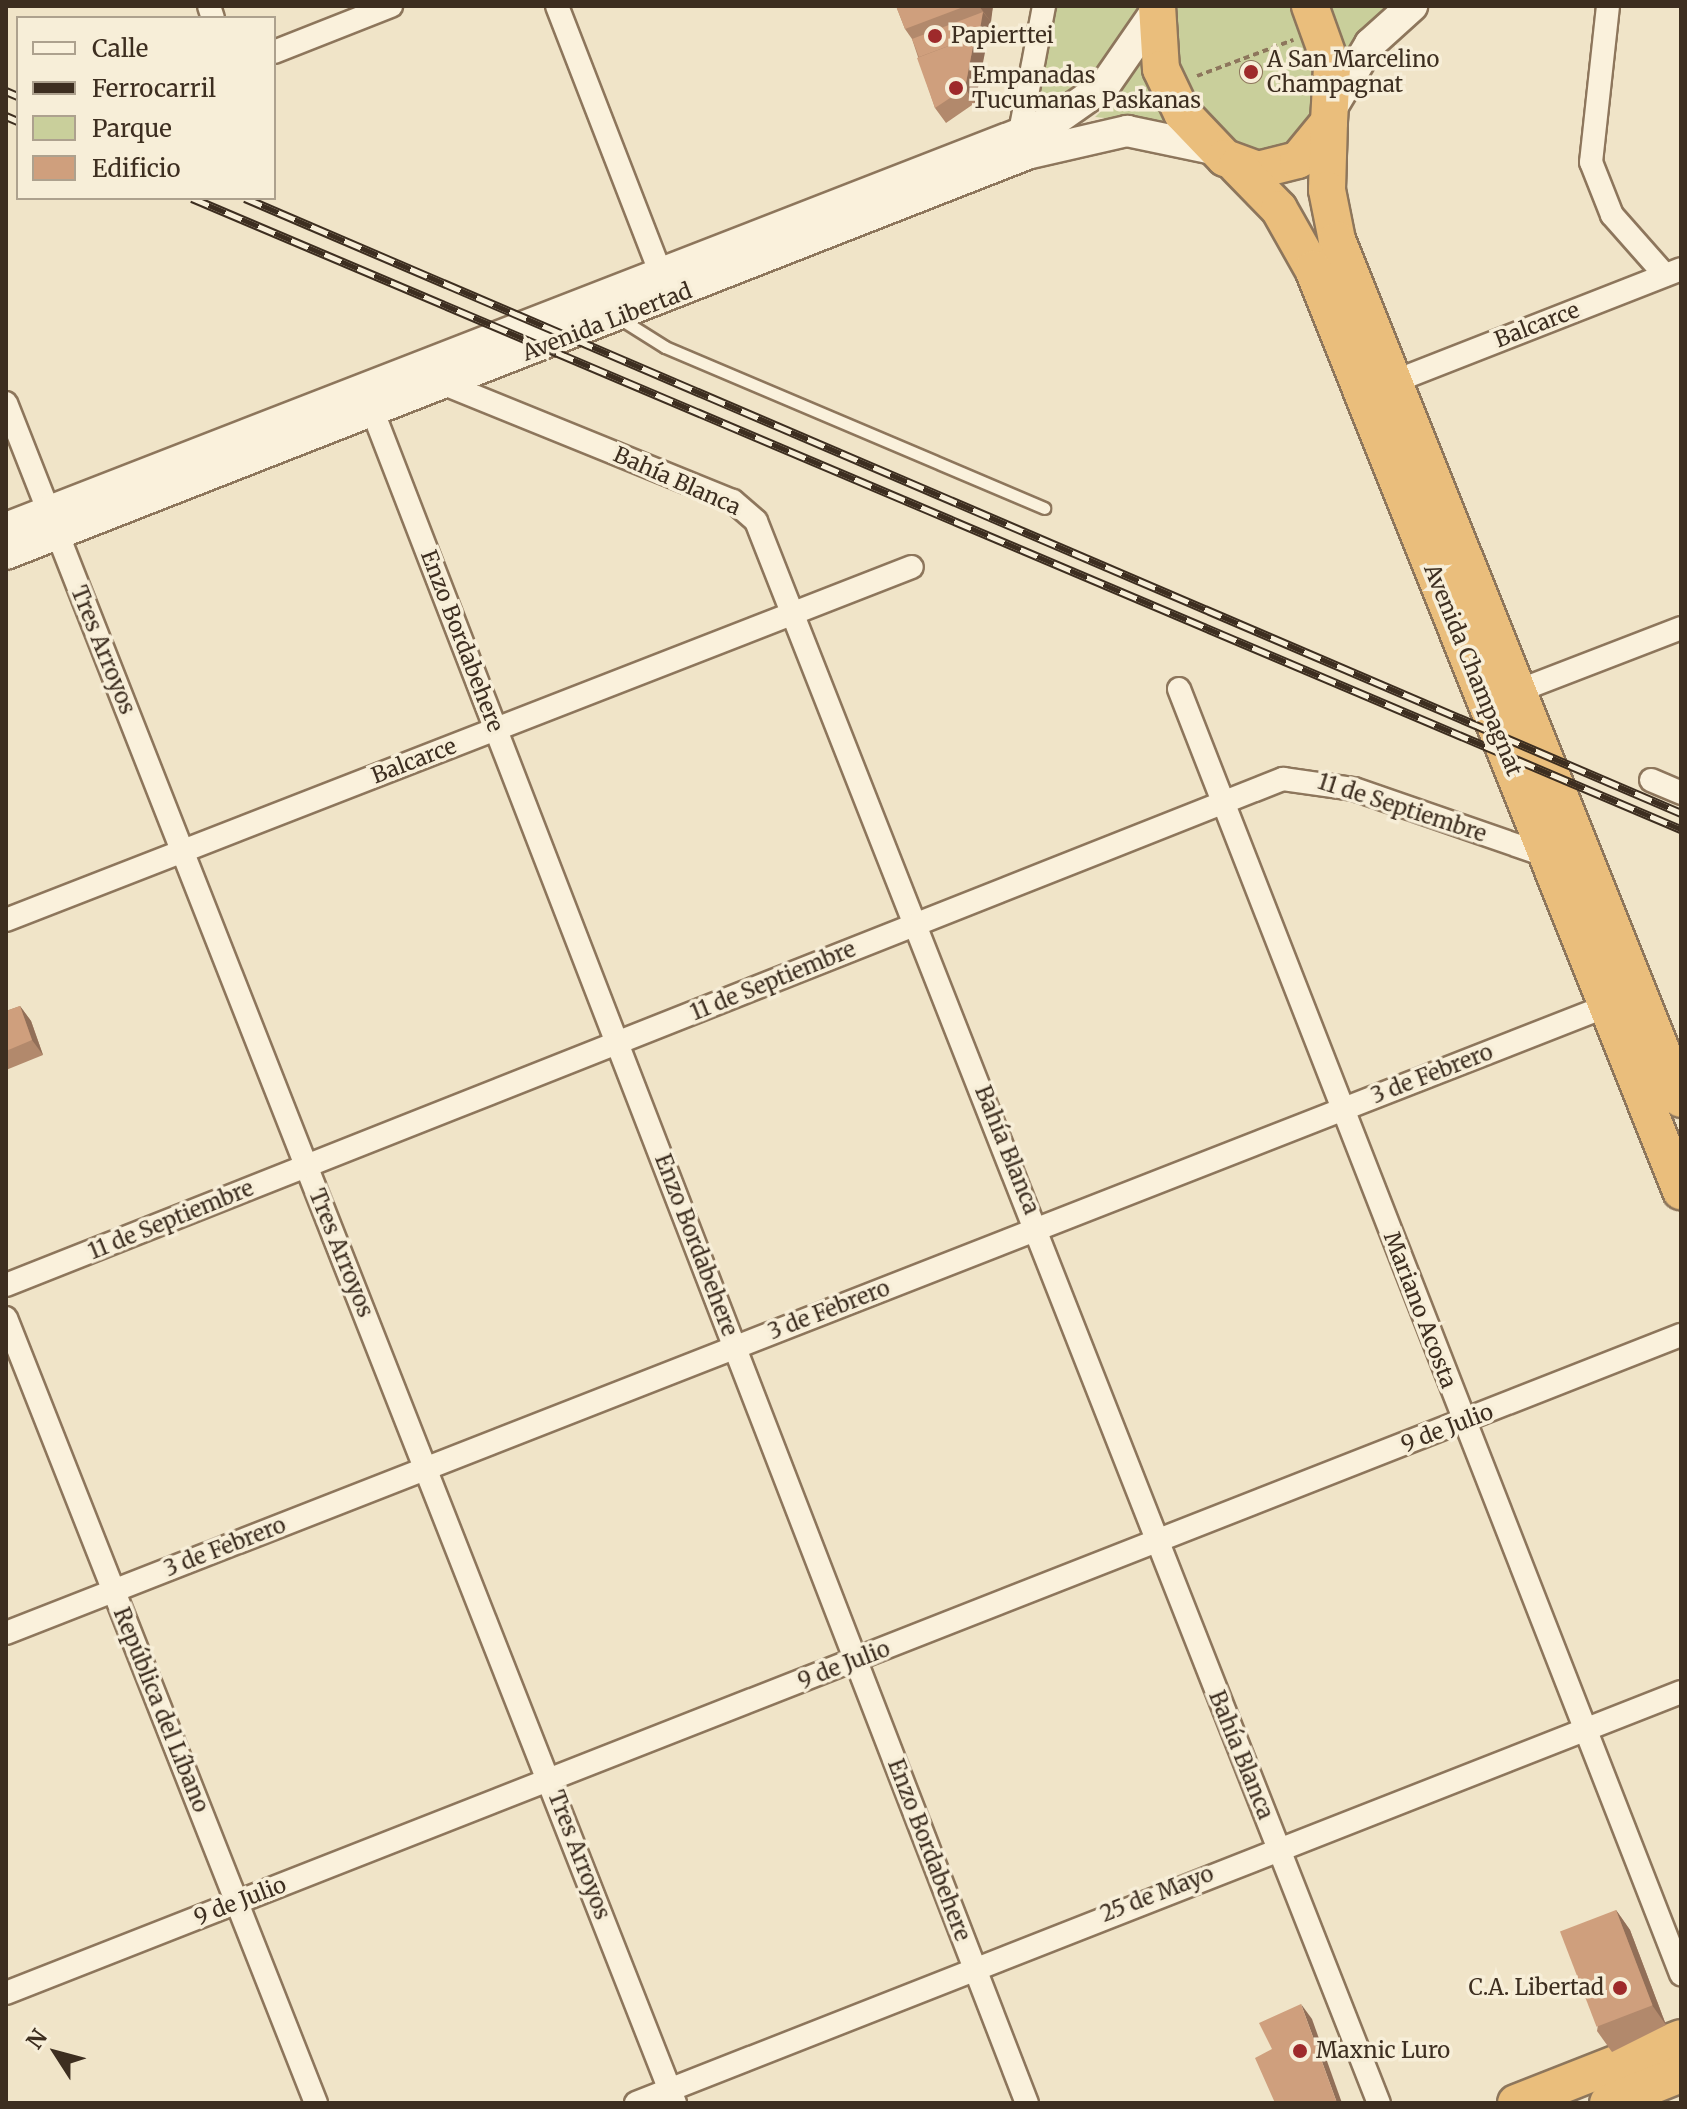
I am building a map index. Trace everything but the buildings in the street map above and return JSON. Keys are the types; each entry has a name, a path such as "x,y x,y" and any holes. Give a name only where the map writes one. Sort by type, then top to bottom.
{"highway":[{"name":"Avenida Champagnat","path":"1156,9 1166,82 1225,157 1279,209 1313,269 1681,1191"},
{"name":"Avenida Champagnat","path":"1304,22 1332,67 1327,190 1337,240 1681,1099"},
{"path":"1225,157 1273,169 1298,160 1330,116"},
{"path":"1516,2103 1681,2038"},
{"path":"1608,2103 1680,2075"}],"main road":[{"path":"1330,116 1370,44 1412,6"},
{"name":"Avenida Libertad","path":"368,399 442,383 618,318 666,286 1020,132 1057,119 1105,85 1156,9"},
{"name":"Avenida Libertad","path":"6,554 53,523 368,399 666,286 1081,136 1147,132 1225,157"},
{"name":"Avenida Libertad","path":"6,528 53,523"}],"street":[{"path":"276,51 391,6"},
{"path":"557,6 666,286"},
{"path":"1020,132 1044,6"},
{"path":"1608,6 1591,162 1612,215 1673,272"},
{"name":"Balcarce","path":"1393,382 1673,272"},
{"name":"Bahía Blanca","path":"442,383 741,506 756,521 1038,1228 1156,1542 1379,2103"},
{"name":"Enzo Bordabehere","path":"368,399 1027,2103"},
{"name":"Tres Arroyos","path":"6,403 550,1780 672,2097"},
{"name":"Balcarce","path":"6,920 912,567"},
{"path":"1518,691 1681,628"},
{"name":"Mariano Acosta","path":"1179,689 1681,1974"},
{"name":"11 de Septiembre","path":"6,1285 1283,779 1319,779 1547,856"},
{"path":"1651,780 1681,793"},
{"name":"3 de Febrero","path":"6,1633 1607,1006"},
{"name":"República del Líbano","path":"6,1318 316,2103"},
{"name":"9 de Julio","path":"6,1993 1681,1335"},
{"name":"25 de Mayo","path":"636,2103 672,2097 974,1966 1681,1692"}],"lane":[{"path":"618,318 665,347 1044,508"}],"path":[{"path":"1192,78 1246,60 1304,22"},
{"path":"1246,60 1260,68 1254,81 1241,74 1246,60"}],"green space":[{"path":"1055,6 1139,6 1099,72 1050,105 1038,95"},
{"path":"1171,6 1296,6 1317,54 1313,122 1278,154 1235,149 1183,92"},
{"path":"1326,6 1393,6 1344,60"},
{"path":"1146,52 1172,125 1095,117 1113,100"}],"railway":[{"path":"6,91 16,95"},
{"path":"6,116 16,120"},
{"path":"197,200 1681,829"},
{"path":"250,200 1681,813"}],"place":[{"name":"Papierttei","path":"935,36"},
{"name":"A San Marcelino Champagnat","path":"1251,72"},
{"name":"Empanadas Tucumanas Paskanas","path":"956,88"},
{"name":"C.A. Libertad","path":"1620,1988"},
{"name":"Maxnic Luro","path":"1300,2051"}]}
